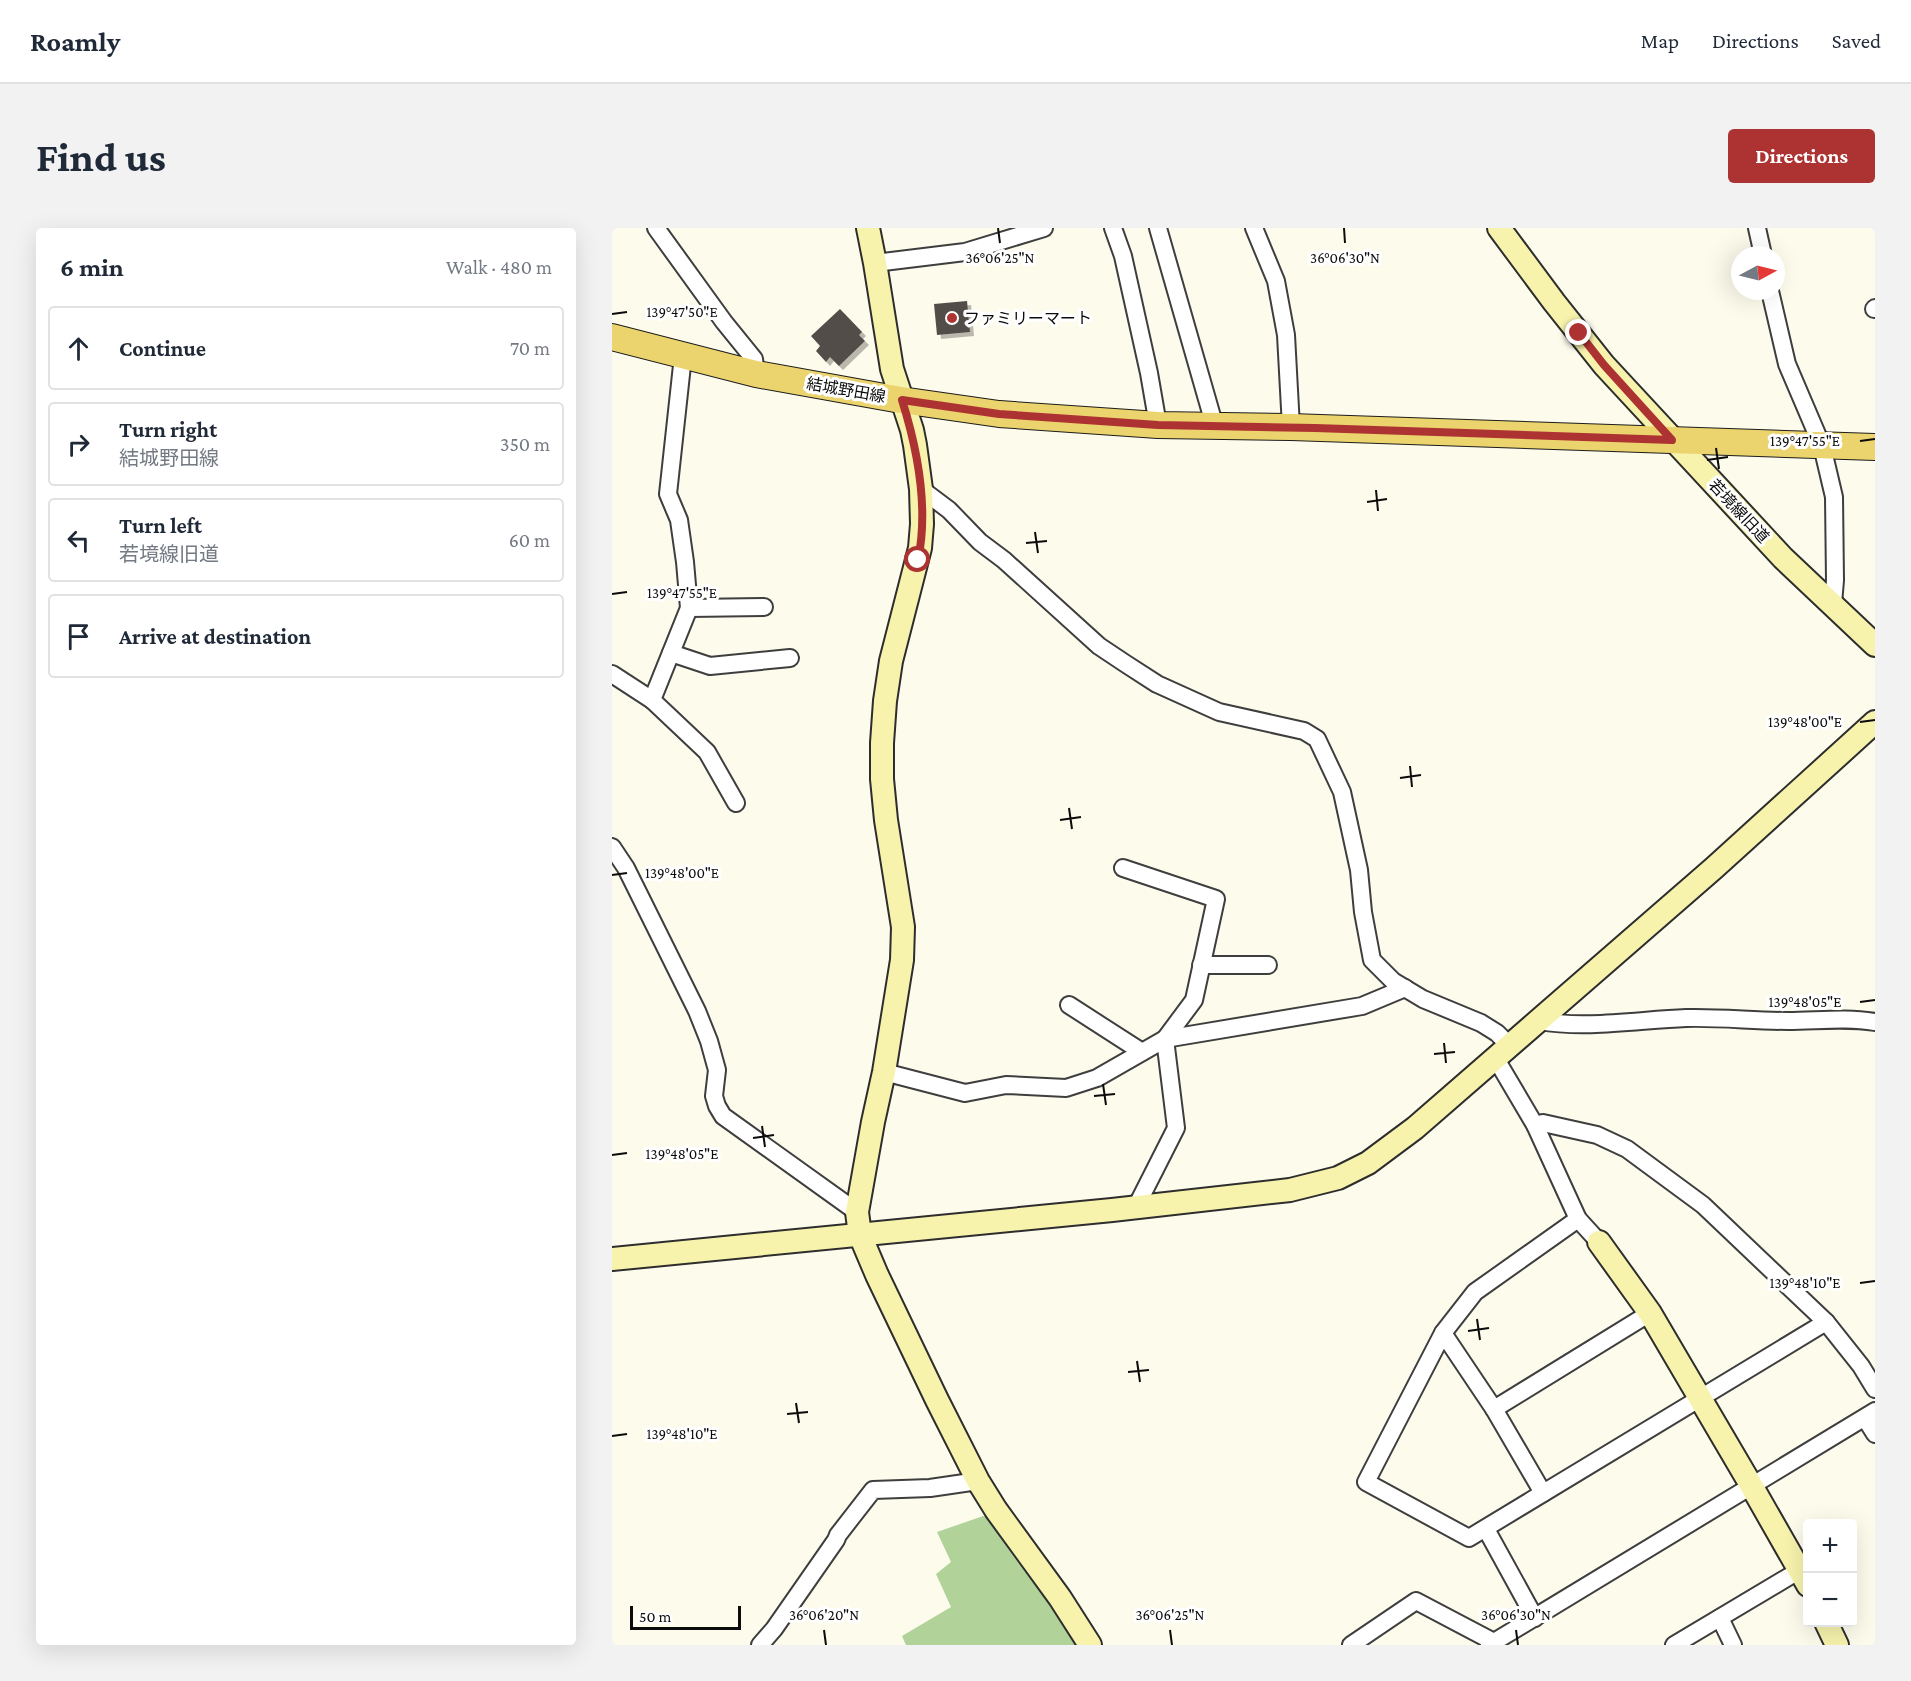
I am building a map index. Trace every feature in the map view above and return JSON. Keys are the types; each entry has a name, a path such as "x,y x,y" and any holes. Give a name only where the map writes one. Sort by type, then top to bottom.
{"main road":[{"name":"結城野田線","path":"612,337 756,374 902,400 999,414 1158,425 1875,447"}],"street":[{"path":"656,228 724,322 754,359 756,374"},
{"path":"868,228 892,369 912,430 921,489 920,548 891,661 882,743 882,779 886,820 903,927 902,960 884,1072 857,1212 860,1235 922,1369 978,1481 1090,1645"},
{"path":"875,263 965,252 1044,228"},
{"path":"1113,228 1123,256 1158,425"},
{"path":"1158,228 1215,426"},
{"path":"1254,228 1276,281 1286,335 1291,428"},
{"name":"若境線旧道","path":"1499,228 1604,365 1783,558 1875,645"},
{"path":"1757,228 1760,246"},
{"path":"1772,300 1787,364 1822,446 1834,497 1833,604"},
{"path":"652,700 689,608 679,520 668,494 684,356"},
{"path":"921,489 950,510 980,542 1004,560 1099,646 1157,684 1219,712 1304,731 1317,739 1341,792 1359,870 1372,960 1393,981 1423,999 1481,1023 1497,1033 1503,1053 1578,1219 1599,1242 1650,1313 1803,1575"},
{"path":"689,608 764,607"},
{"path":"671,653 710,666 790,658"},
{"path":"612,674 652,700 707,752 736,803"},
{"path":"612,1259 1290,1190 1338,1178 1368,1163 1415,1128 1714,867 1875,722"},
{"path":"612,847 626,868 697,1011 717,1070 714,1096 723,1116 857,1212"},
{"path":"1123,868 1216,899 1194,1000 1166,1039 1176,1128 1136,1207"},
{"path":"1201,965 1268,965"},
{"path":"884,1072 965,1093 1006,1085 1066,1088 1097,1078 1166,1039 1362,1006 1405,988"},
{"path":"1069,1005 1142,1052"},
{"path":"1539,1021 1555,1024 1687,1018 1786,1021 1857,1019 1875,1022"},
{"path":"1535,1125 1543,1123 1598,1136 1628,1149 1703,1205 1826,1322 1861,1366 1875,1389"},
{"path":"1578,1219 1475,1292 1443,1333 1366,1482 1469,1538 1826,1322"},
{"path":"1494,1409 1650,1313"},
{"path":"1443,1333 1494,1409 1543,1493"},
{"path":"1351,1645 1416,1601 1492,1644 1870,1414 1875,1434"},
{"path":"760,1645 774,1629 838,1535 873,1490 930,1488 978,1481"},
{"path":"1486,1529 1534,1618"},
{"path":"1674,1645 1720,1618 1803,1577"},
{"path":"1720,1618 1733,1645"},
{"path":"1828,1627 1838,1645"}],"green space":[{"path":"989,1514 1077,1645 906,1645 902,1636 951,1607 936,1574 951,1562 937,1532"}],"building":[{"name":"ファミリーマート","path":"967,301 970,332 937,335 934,304"},
{"path":"840,309 862,332 859,335 865,341 839,366 830,357 826,362 816,351 820,346 811,336"}],"place":[{"name":"ファミリーマート","path":"952,318"}],"route":[{"path":"918,560 922,524 921,489 912,430 902,400 999,414 1158,425 1672,440 1604,365 1579,333"}]}
